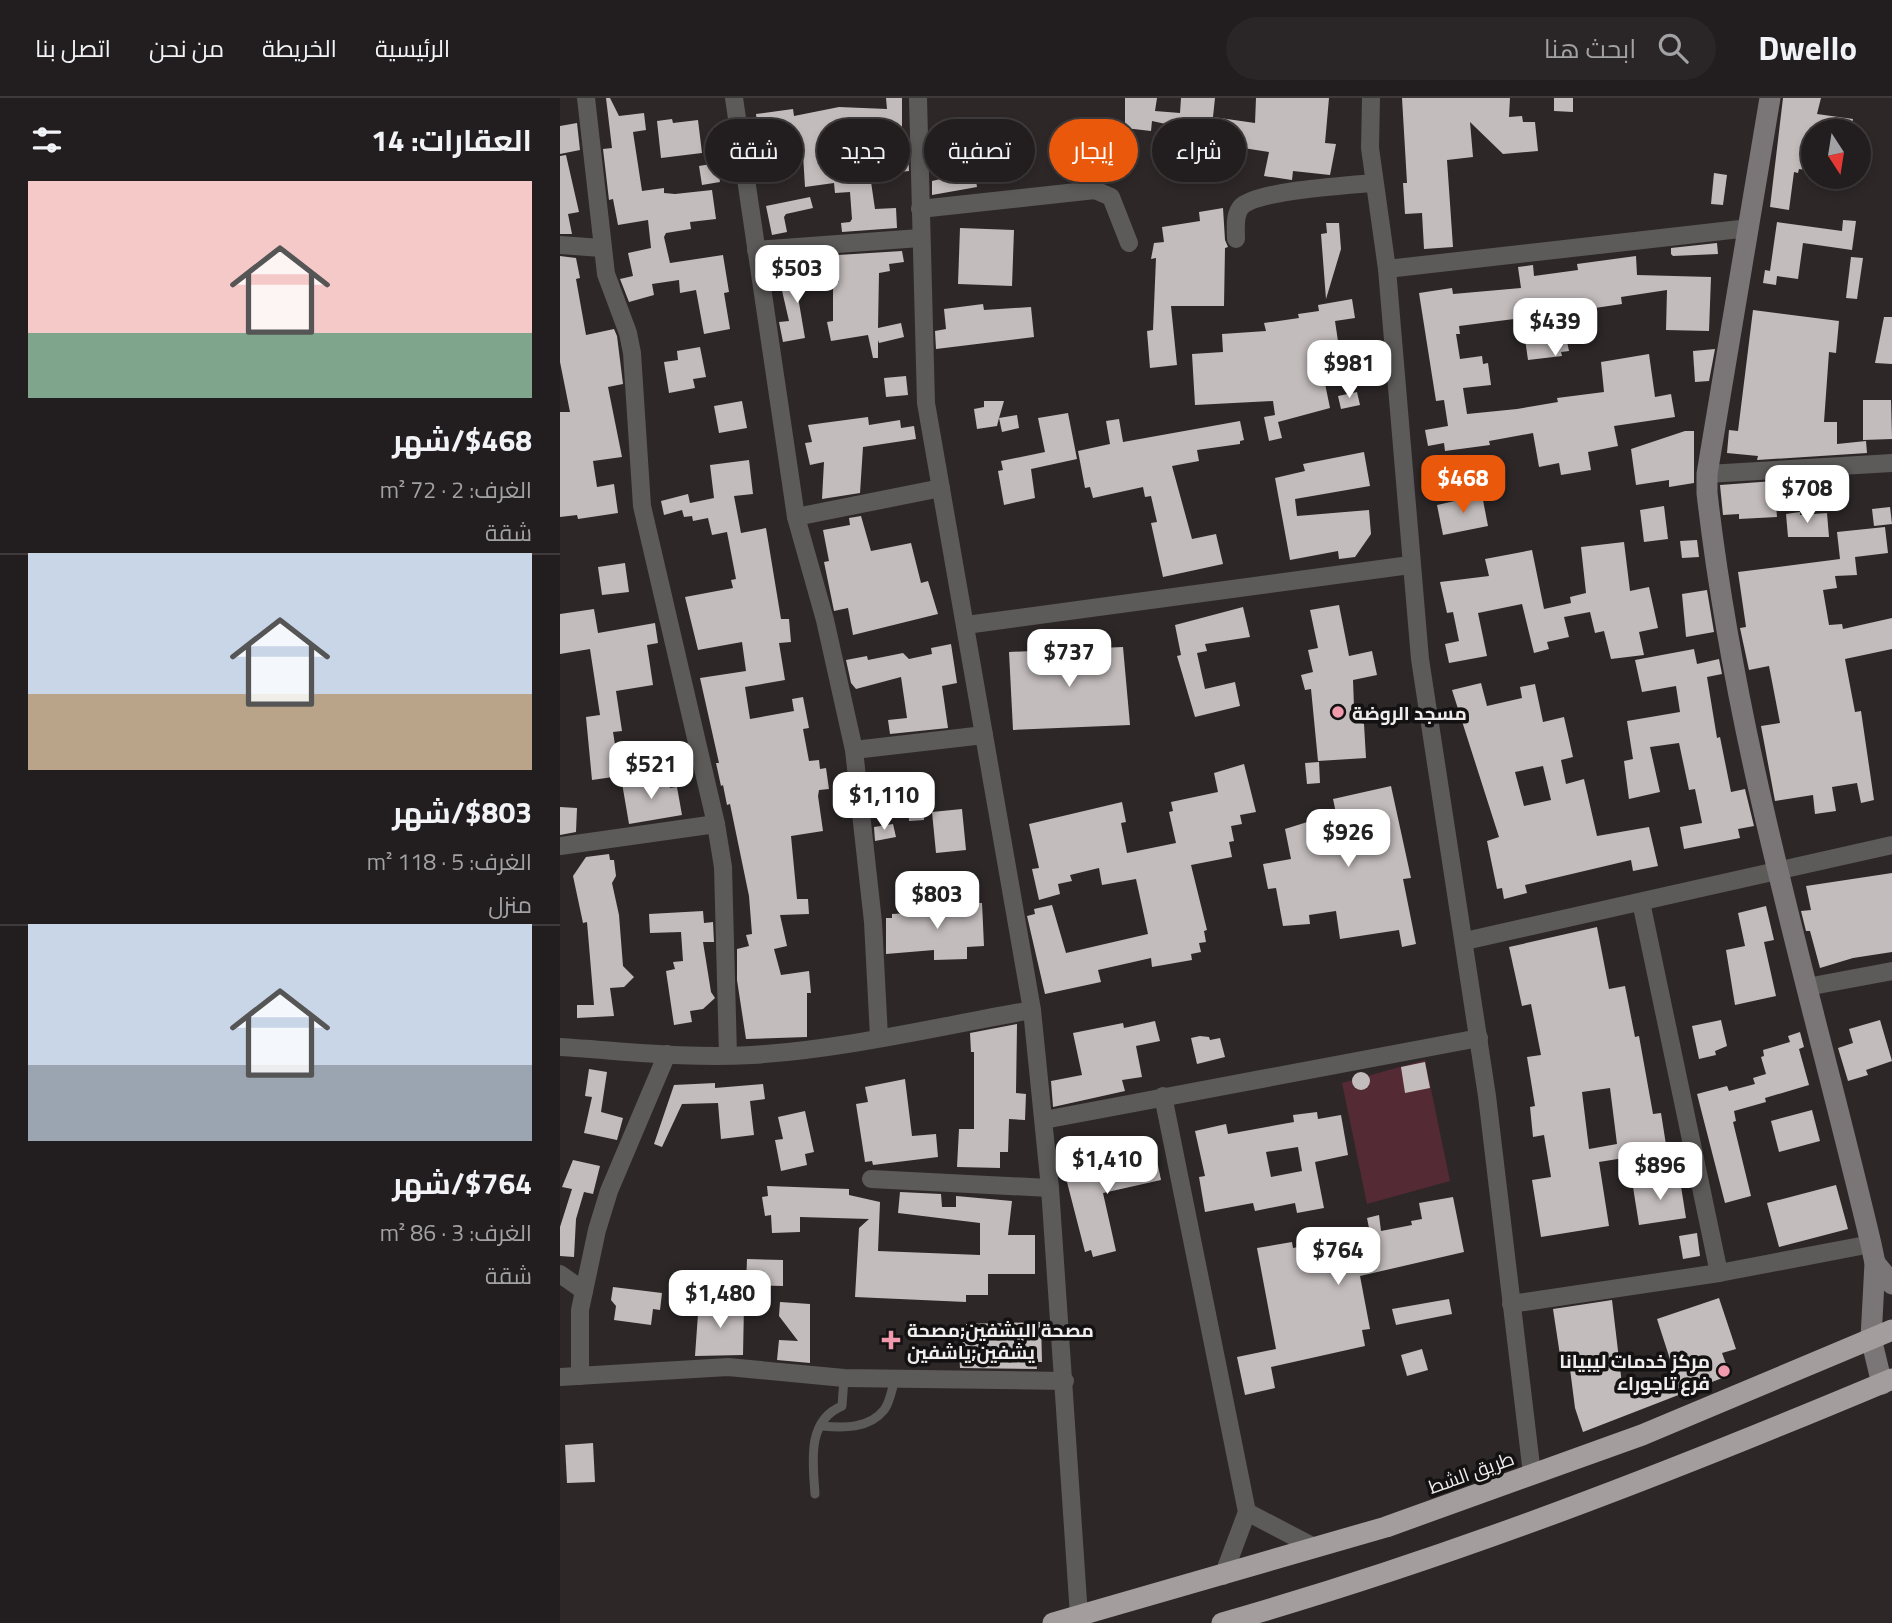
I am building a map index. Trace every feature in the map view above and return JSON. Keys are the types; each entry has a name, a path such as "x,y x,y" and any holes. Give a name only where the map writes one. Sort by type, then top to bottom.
{"highway":[{"name":"طريق الشط","path":"1053,1623 1386,1527 1642,1435 1892,1330"},
{"path":"1222,1623 1408,1566 1546,1517 1887,1382"}],"street":[{"path":"586,98 601,248 606,274 628,333 632,353 642,506 716,824 724,894 728,1055"},
{"path":"734,98 796,517 825,620 854,750 873,922 879,1037"},
{"path":"918,98 926,403 1032,1010 1044,1120 1065,1381 1079,1616"},
{"path":"1371,98 1370,148 1387,269 1410,565 1431,741 1479,1038 1532,1474"},
{"path":"1770,98 1707,474 1712,533 1724,616 1776,871 1873,1254 1871,1338 1887,1382"},
{"path":"1236,239 1237,215 1246,203 1296,191 1374,183"},
{"path":"920,209 1095,190 1111,197 1129,243"},
{"path":"1387,269 1749,228"},
{"path":"756,250 920,238"},
{"path":"560,245 601,248"},
{"path":"1707,474 1892,463"},
{"path":"796,517 941,488"},
{"path":"966,625 1410,565"},
{"path":"854,750 984,735"},
{"path":"560,846 716,824"},
{"path":"1465,941 1892,845"},
{"path":"1641,902 1719,1273"},
{"path":"1807,987 1892,971"},
{"path":"560,1047 728,1055 817,1048 1032,1010"},
{"path":"1044,1120 1479,1038"},
{"path":"580,1376 580,1310 609,1191 667,1054"},
{"path":"1163,1096 1247,1512 1223,1576"},
{"path":"871,1179 1050,1188"},
{"path":"1511,1304 1719,1273 1873,1254"},
{"path":"1873,1254 1892,1284"},
{"path":"560,1274 584,1291"},
{"path":"560,1377 728,1367 844,1378 1065,1381"},
{"path":"1247,1512 1317,1548"}],"lane":[{"path":"816,1494 812,1441 832,1412 842,1406 844,1378"},
{"path":"822,1426 844,1428 862,1425 885,1410 895,1379"}],"shaded area":[{"path":"1425,1060 1450,1181 1367,1204 1342,1083"}],"building":[{"path":"606,98 610,98 619,116 644,113 646,130 633,132 642,191 664,188 664,193 675,194 712,190 716,219 690,222 691,229 666,233 664,237 670,263 723,255 729,292 724,293 730,329 704,334 696,290 680,293 679,280 652,284 654,295 629,302 620,279 633,276 628,253 651,248 648,220 618,225 613,199 609,200 603,149 612,148"},
{"path":"886,98 902,98 902,119 817,119 817,182 871,182 875,209 896,208 897,228 842,232 841,223 850,222 852,219 850,192 835,193 834,183 805,187 803,119 757,119 756,114 793,109 794,116 839,107 887,109"},
{"path":"1125,98 1157,98 1155,111 1180,113 1181,98 1215,98 1213,117 1227,119 1152,119 1151,131 1138,130 1138,119 1125,119"},
{"path":"1256,98 1329,98 1325,143 1336,144 1330,175 1293,171 1292,180 1264,176 1269,152 1246,148 1246,122 1255,123"},
{"path":"1402,98 1510,98 1509,117 1522,116 1523,122 1535,122 1538,151 1503,154 1470,122 1473,157 1447,160 1453,247 1424,249 1422,213 1405,214 1403,183 1407,183"},
{"path":"1554,98 1573,98 1573,112 1554,111"},
{"path":"1783,98 1821,98 1817,114 1853,119 1801,119 1801,169 1798,173 1794,172 1789,210 1770,207"},
{"path":"672,119 673,123 698,120 702,153 661,158 657,121"},
{"path":"577,123 580,150 560,154 560,126"},
{"path":"566,155 579,212 568,214 572,234 560,234 560,156"},
{"path":"705,165 705,182 720,182 702,185 699,166"},
{"path":"1714,173 1727,175 1723,205 1711,204"},
{"path":"932,182 976,182 977,187 932,195"},
{"path":"810,197 813,208 786,214 784,217 787,232 772,235 766,206"},
{"path":"1223,208 1228,247 1225,248 1224,306 1171,306 1177,365 1150,368 1147,331 1153,330 1156,258 1151,259 1154,243 1164,242 1162,227 1200,221 1199,212"},
{"path":"1843,220 1856,221 1852,250 1803,243 1798,279 1777,276 1776,285 1763,283 1765,270 1770,271 1777,222 1842,231"},
{"path":"1326,223 1339,223 1341,249 1326,299 1321,234 1327,233"},
{"path":"960,228 1014,230 1012,286 958,284"},
{"path":"1717,243 1718,254 1671,254 1671,248"},
{"path":"902,251 904,262 889,264 890,271 879,273 878,328 901,323 904,337 879,343 878,340 878,358 873,358 868,335 831,341 827,322 833,321 833,283 839,282 838,255"},
{"path":"560,256 576,258 580,278 576,279 586,335 614,329 623,384 608,387 622,457 593,461 597,487 614,484 618,513 578,519 577,515 560,517 560,412 570,412 560,362"},
{"path":"1636,256 1637,275 1711,277 1709,331 1666,330 1667,290 1621,297 1622,304 1561,313 1569,351 1561,352 1562,356 1528,360 1522,318 1459,326 1460,334 1456,334 1460,359 1482,356 1483,364 1488,363 1491,385 1463,388 1467,414 1517,409 1558,402 1557,398 1604,392 1601,362 1649,354 1655,397 1671,394 1675,417 1614,426 1618,446 1588,452 1591,470 1561,475 1559,463 1539,467 1533,433 1489,441 1490,445 1445,451 1444,443 1428,446 1425,430 1448,426 1444,400 1436,401 1419,293 1452,288 1453,294 1521,288 1518,267 1533,265 1534,276 1578,270 1577,264"},
{"path":"1851,257 1863,258 1857,299 1846,298"},
{"path":"825,274 828,286 797,291 805,338 783,342 779,322 789,321 780,282"},
{"path":"1352,299 1355,318 1335,321 1339,348 1353,346 1354,366 1322,369 1330,408 1278,422 1282,438 1269,441 1264,417 1275,415 1273,401 1195,405 1192,354 1223,352 1222,334 1266,331 1264,323 1299,318 1298,314 1319,311 1318,305"},
{"path":"983,304 984,310 1031,307 1034,337 936,349 935,331 946,329 944,309"},
{"path":"1753,310 1839,321 1836,353 1829,352 1824,422 1837,422 1837,444 1866,441 1867,453 1757,460 1758,456 1727,453 1729,430 1738,431"},
{"path":"1884,317 1892,317 1892,364 1875,363"},
{"path":"700,347 706,377 693,379 695,388 669,393 664,362 678,360 677,351"},
{"path":"1715,349 1709,381 1695,382 1693,351"},
{"path":"906,376 908,395 886,397 884,378"},
{"path":"1357,392 1360,405 1341,409 1338,396"},
{"path":"1863,400 1891,400 1892,439 1863,440"},
{"path":"742,401 747,428 719,433 714,406"},
{"path":"984,401 1004,401 997,426 977,429 974,409 984,407"},
{"path":"1068,413 1077,459 1031,469 1035,498 1004,505 998,471 1003,470 1001,461 1045,452 1038,418"},
{"path":"1017,415 1019,428 1002,432 999,418"},
{"path":"868,417 869,425 900,420 901,428 914,426 916,439 863,447 860,493 822,499 824,462 810,465 805,443 812,442 808,425"},
{"path":"1119,419 1123,442 1240,421 1244,440 1240,441 1240,444 1197,450 1199,461 1172,466 1192,539 1216,534 1223,564 1163,577 1151,523 1157,522 1151,496 1145,497 1143,487 1093,498 1090,487 1085,488 1078,451 1110,444 1106,421"},
{"path":"1685,431 1694,431 1694,483 1669,487 1669,480 1636,485 1631,449"},
{"path":"1364,452 1370,486 1295,499 1297,516 1369,510 1371,534 1355,557 1339,559 1338,551 1290,560 1275,478 1305,471 1303,464"},
{"path":"749,460 753,494 734,496 741,533 766,528 781,619 789,619 791,642 779,643 785,680 745,687 750,719 794,711 792,699 803,697 809,728 803,729 809,761 819,760 820,769 826,768 829,789 819,790 818,796 823,831 791,836 797,899 808,899 809,914 780,915 787,946 774,949 781,975 809,971 811,993 807,993 807,1037 746,1039 737,980 737,949 749,946 746,935 752,934 749,896 730,804 727,805 723,785 721,786 716,763 719,763 700,678 746,671 742,642 698,650 685,597 733,588 731,580 736,579 727,532 712,535 708,518 693,521 692,516 684,517 682,510 664,515 661,501 688,494 690,503 714,498 710,465"},
{"path":"1774,481 1777,517 1739,519 1739,514 1723,515 1720,485"},
{"path":"1482,495 1488,526 1443,535 1437,505"},
{"path":"1664,506 1668,539 1644,542 1640,510"},
{"path":"1890,507 1892,524 1874,526 1872,509"},
{"path":"1800,512 1800,515 1827,513 1829,537 1788,537 1786,514"},
{"path":"861,516 871,551 911,543 921,583 928,581 938,614 853,635 848,608 834,611 824,562 829,561 823,530 850,525 849,518"},
{"path":"1885,527 1888,553 1855,557 1857,575 1835,576 1837,588 1823,590 1829,625 1842,624 1843,629 1892,618 1892,649 1845,659 1855,712 1861,711 1874,800 1861,803 1857,783 1832,787 1836,811 1815,814 1813,795 1775,801 1761,726 1780,723 1769,666 1749,670 1740,628 1746,627 1738,572 1840,559 1837,532"},
{"path":"1697,540 1699,557 1682,558 1680,541"},
{"path":"1624,542 1630,591 1649,587 1658,628 1639,632 1644,655 1611,659 1604,631 1595,633 1590,612 1564,617 1569,637 1547,642 1549,649 1534,653 1522,604 1478,613 1487,656 1449,663 1445,644 1459,641 1453,612 1447,613 1440,582 1489,576 1485,559 1532,550 1544,609 1571,603 1570,597 1586,593 1581,547"},
{"path":"625,563 629,592 602,595 598,567"},
{"path":"1707,590 1714,632 1686,637 1682,594"},
{"path":"1339,605 1349,656 1372,651 1377,675 1353,680 1354,707 1363,707 1366,758 1318,761 1311,689 1305,690 1301,675 1313,672 1308,650 1318,648 1310,610"},
{"path":"1243,607 1250,637 1205,644 1207,651 1197,653 1205,689 1235,682 1240,706 1195,717 1177,656 1181,655 1175,625"},
{"path":"594,609 598,633 655,623 658,643 647,645 653,685 616,691 622,731 613,732 620,776 592,780 586,717 600,715 590,649 560,654 560,614"},
{"path":"951,644 957,683 942,686 948,728 890,734 888,720 907,718 901,677 856,689 851,683 846,660 867,656 868,660 903,653 909,659 932,654 931,648"},
{"path":"1123,647 1130,725 1013,730 1009,652"},
{"path":"1694,649 1697,664 1719,659 1722,674 1707,677 1717,738 1720,737 1731,792 1745,789 1754,826 1738,829 1740,838 1684,849 1680,827 1702,823 1695,789 1689,790 1679,743 1650,747 1660,792 1629,799 1624,761 1633,759 1627,721 1680,712 1676,686 1642,692 1635,660"},
{"path":"1481,683 1487,706 1522,698 1520,687 1535,684 1543,722 1564,717 1573,757 1561,760 1566,784 1584,779 1597,836 1649,827 1658,866 1633,871 1631,860 1525,885 1527,893 1504,899 1502,888 1497,889 1487,841 1499,837 1452,690","holes":["1543,766 1551,800 1524,806 1515,772"]},
{"path":"1319,762 1320,783 1307,784 1305,763"},
{"path":"1244,764 1256,812 1240,815 1242,824 1231,826 1234,841 1229,842 1232,857 1191,865 1207,930 1204,931 1206,942 1199,943 1201,952 1191,954 1192,960 1152,967 1151,958 1098,970 1101,982 1045,994 1027,916 1035,914 1034,909 1052,905 1066,953 1148,934 1136,879 1102,885 1099,868 1070,875 1072,881 1058,884 1060,894 1039,900 1032,869 1039,868 1029,824 1122,802 1126,822 1121,823 1127,853 1176,843 1169,812 1173,811 1171,802 1218,792 1214,773"},
{"path":"641,780 642,786 668,781 670,788 677,787 682,815 629,824 622,783"},
{"path":"1391,786 1411,878 1403,879 1416,944 1402,947 1399,930 1340,939 1336,911 1309,915 1310,924 1283,926 1276,888 1268,889 1263,864 1291,859 1285,829 1336,813 1333,799"},
{"path":"923,796 924,820 909,821 908,797"},
{"path":"560,807 577,808 576,832 560,835"},
{"path":"962,809 966,850 936,853 932,812"},
{"path":"893,824 896,837 875,841 874,827"},
{"path":"609,854 610,860 614,860 616,876 612,883 619,915 623,966 634,977 624,987 610,988 614,1016 577,1018 577,1005 594,1005 587,922 583,923 573,876 586,857"},
{"path":"1892,873 1892,952 1853,958 1820,968 1810,931 1806,931 1801,911 1811,910 1806,886"},
{"path":"982,903 984,946 967,947 967,959 934,960 934,950 886,954 886,918 892,918 892,914 940,911 939,904"},
{"path":"1766,906 1774,940 1764,942 1776,996 1735,1005 1726,950 1745,946 1738,913"},
{"path":"703,911 704,923 713,922 714,942 703,942 711,992 715,998 703,1009 690,1011 692,1022 674,1025 666,971 675,969 673,962 683,961 681,932 650,933 649,914"},
{"path":"1597,927 1609,989 1625,986 1635,1037 1639,1036 1653,1114 1661,1113 1667,1151 1599,1162 1609,1226 1541,1237 1532,1180 1551,1177 1544,1135 1533,1137 1530,1107 1535,1106 1527,1057 1541,1055 1531,1004 1522,1006 1509,947","holes":["1610,1088 1617,1144 1589,1149 1582,1092"]},
{"path":"1721,1020 1727,1046 1715,1051 1716,1055 1699,1059 1692,1026"},
{"path":"1880,1020 1892,1061 1866,1070 1868,1075 1848,1081 1838,1048 1853,1043 1849,1029"},
{"path":"1155,1021 1160,1041 1136,1046 1142,1077 1122,1080 1125,1091 1053,1107 1051,1081 1082,1075 1073,1033 1123,1023 1124,1028"},
{"path":"1017,1024 1016,1093 1026,1094 1025,1120 1009,1119 1008,1152 1000,1152 1000,1168 957,1167 959,1129 974,1129 974,1052 971,1052 970,1033"},
{"path":"1800,1032 1804,1047 1799,1049 1809,1085 1765,1098 1766,1102 1734,1111 1736,1121 1733,1122 1751,1196 1725,1203 1697,1094 1727,1086 1729,1091 1755,1084 1753,1078 1766,1074 1761,1057 1764,1056 1763,1050 1790,1042 1788,1036"},
{"path":"1209,1037 1210,1040 1220,1038 1225,1057 1197,1064 1191,1038"},
{"path":"1425,1062 1430,1088 1405,1093 1401,1067"},
{"path":"589,1069 607,1072 601,1112 623,1118 617,1140 584,1133 592,1097 585,1096"},
{"path":"1361,1072 1367,1075 1370,1081 1367,1087 1361,1090 1355,1087 1352,1081 1355,1075"},
{"path":"905,1079 912,1136 936,1134 938,1157 873,1165 872,1161 865,1162 856,1104 868,1102 865,1087"},
{"path":"715,1083 715,1088 763,1084 765,1099 750,1101 754,1135 721,1139 718,1103 682,1104 662,1147 654,1144 674,1085"},
{"path":"1812,1110 1820,1141 1779,1152 1771,1121"},
{"path":"805,1111 814,1152 805,1154 807,1165 781,1171 775,1140 783,1139 778,1117"},
{"path":"1317,1112 1318,1119 1341,1115 1348,1155 1315,1162 1324,1208 1297,1213 1295,1203 1255,1211 1253,1203 1205,1212 1199,1177 1205,1176 1195,1131 1226,1124 1228,1134 1294,1122 1293,1115","holes":["1298,1147 1302,1171 1271,1177 1266,1152"]},
{"path":"1148,1148 1149,1155 1157,1161 1161,1180 1103,1193 1116,1251 1093,1257 1091,1250 1085,1252 1067,1182 1075,1180 1074,1176 1083,1174 1083,1171 1122,1161 1120,1154"},
{"path":"573,1160 600,1166 593,1194 584,1192 576,1219 574,1257 560,1256 560,1227 572,1189 562,1187"},
{"path":"1680,1180 1686,1218 1639,1225 1633,1187"},
{"path":"1836,1185 1848,1229 1779,1247 1767,1203"},
{"path":"767,1186 849,1189 849,1195 880,1202 878,1251 980,1255 980,1223 898,1213 900,1192 941,1194 942,1207 956,1207 956,1196 1012,1201 1008,1235 1035,1235 1035,1274 988,1274 988,1295 966,1295 966,1302 855,1297 859,1228 869,1219 800,1217 800,1232 772,1233 771,1215 765,1216 762,1197 768,1196"},
{"path":"1453,1197 1464,1252 1360,1276 1370,1329 1362,1330 1365,1346 1271,1367 1275,1388 1245,1395 1237,1357 1276,1349 1257,1248 1292,1242 1293,1248 1370,1233 1367,1218 1379,1215 1381,1231 1412,1225 1411,1221 1422,1219 1419,1203"},
{"path":"1697,1233 1700,1256 1683,1259 1679,1236"},
{"path":"747,1259 783,1260 783,1286 746,1285"},
{"path":"613,1287 662,1293 660,1310 653,1309 651,1325 614,1320 616,1306 611,1300"},
{"path":"1719,1298 1736,1349 1722,1353 1730,1375 1583,1432 1575,1408 1569,1361 1561,1362 1553,1309 1612,1300 1623,1393 1651,1384 1653,1389 1677,1381 1657,1319"},
{"path":"1449,1299 1452,1314 1396,1325 1392,1309"},
{"path":"699,1300 720,1301 720,1305 744,1306 743,1355 695,1356"},
{"path":"780,1302 810,1304 810,1363 777,1360 779,1340 798,1341 779,1316"},
{"path":"1041,1322 1042,1362 1036,1362 1037,1369 960,1368 959,1350 963,1349 962,1339 967,1339 966,1324"},
{"path":"1422,1349 1428,1370 1407,1376 1401,1355"},
{"path":"593,1443 595,1482 567,1483 565,1445"}],"place":[{"name":"مسجد الروضة","path":"1338,712"},
{"name":"مصحة اليشفين;مصحة يشفين;ياشفين","path":"891,1340"},
{"name":"مركز خدمات ليبيانا فرع تاجوراء","path":"1724,1371"}]}
